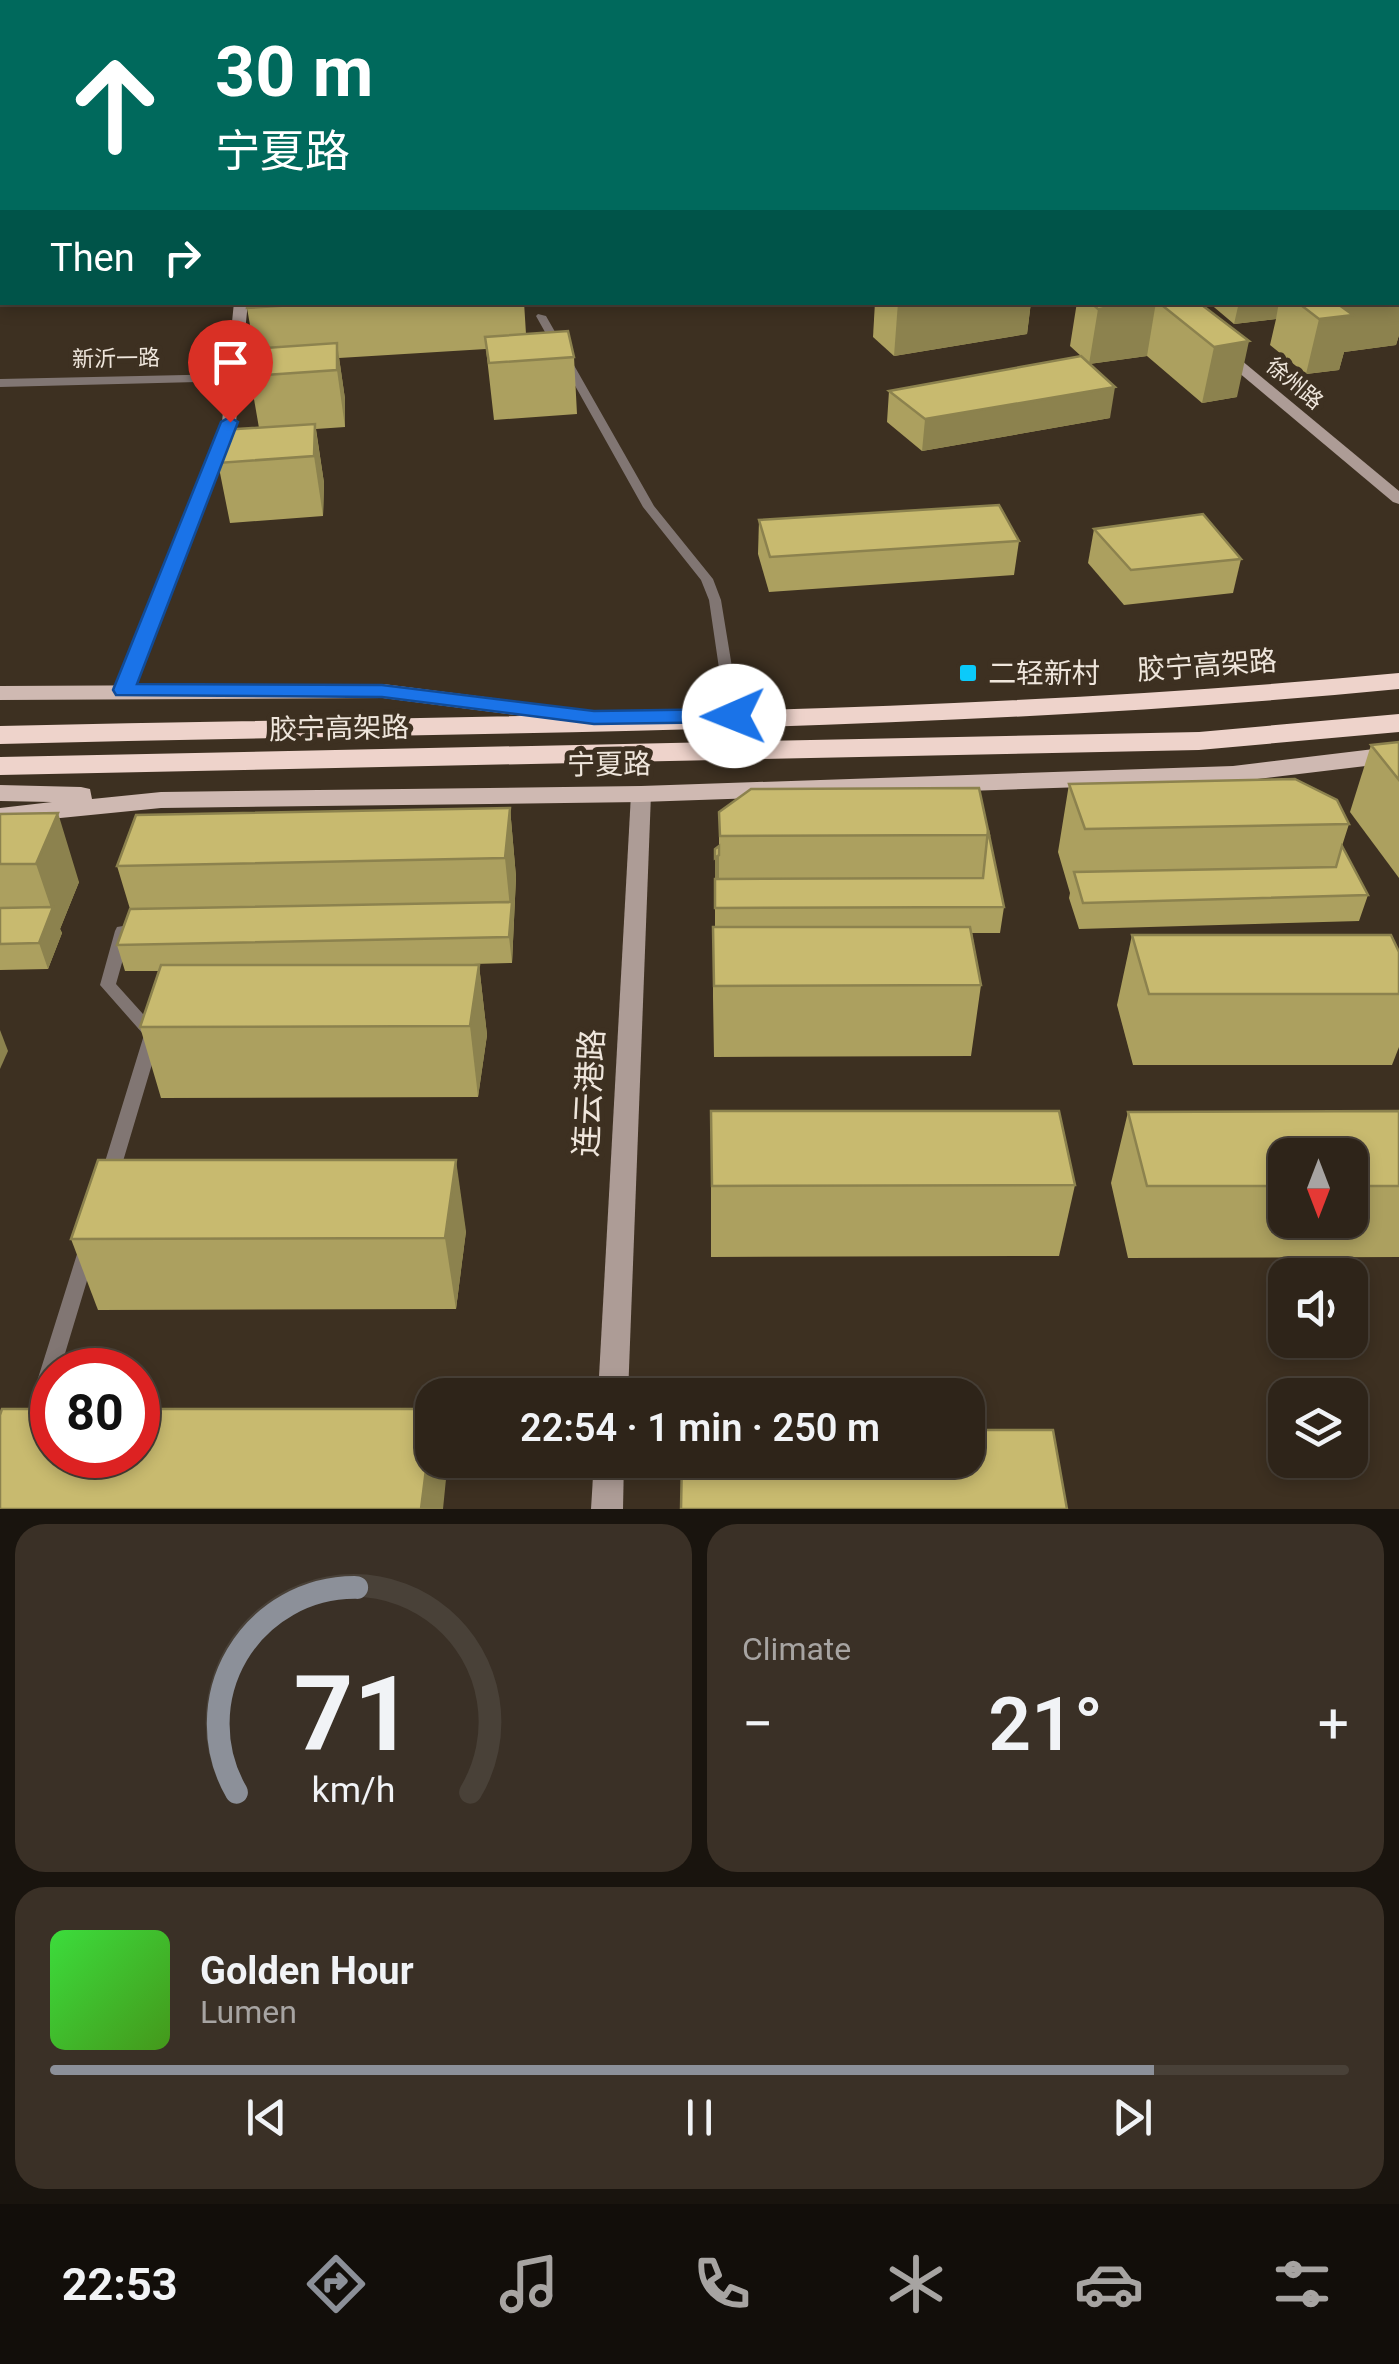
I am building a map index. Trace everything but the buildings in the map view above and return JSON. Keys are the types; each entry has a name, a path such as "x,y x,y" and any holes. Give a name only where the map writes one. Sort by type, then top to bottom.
{"highway":[{"name":"胶宁高架路","path":"0,735 972,711 1221,698 1399,681"},
{"name":"胶宁高架路","path":"0,766 1200,741 1399,723"}],"main road":[{"name":"宁夏路","path":"0,694 124,690 382,691 594,718"},
{"name":"宁夏路","path":"0,816 1233,774 1399,754"},
{"path":"0,792 158,810"}],"street":[{"path":"124,690 230,422 241,305"},
{"name":"徐州路","path":"1210,342 1399,498"},
{"name":"新沂一路","path":"0,383 232,378"},
{"name":"连云港路","path":"613,1378 641,794"},
{"path":"607,1509 609,1478"}],"lane":[{"path":"540,316 649,507 707,580 716,600 734,716"},
{"path":"25,1452 154,1034 108,985 129,911"}],"place":[{"name":"二轻新村","path":"968,673"}],"route":[{"path":"230,422 124,690 382,691 594,718 734,716"}]}
